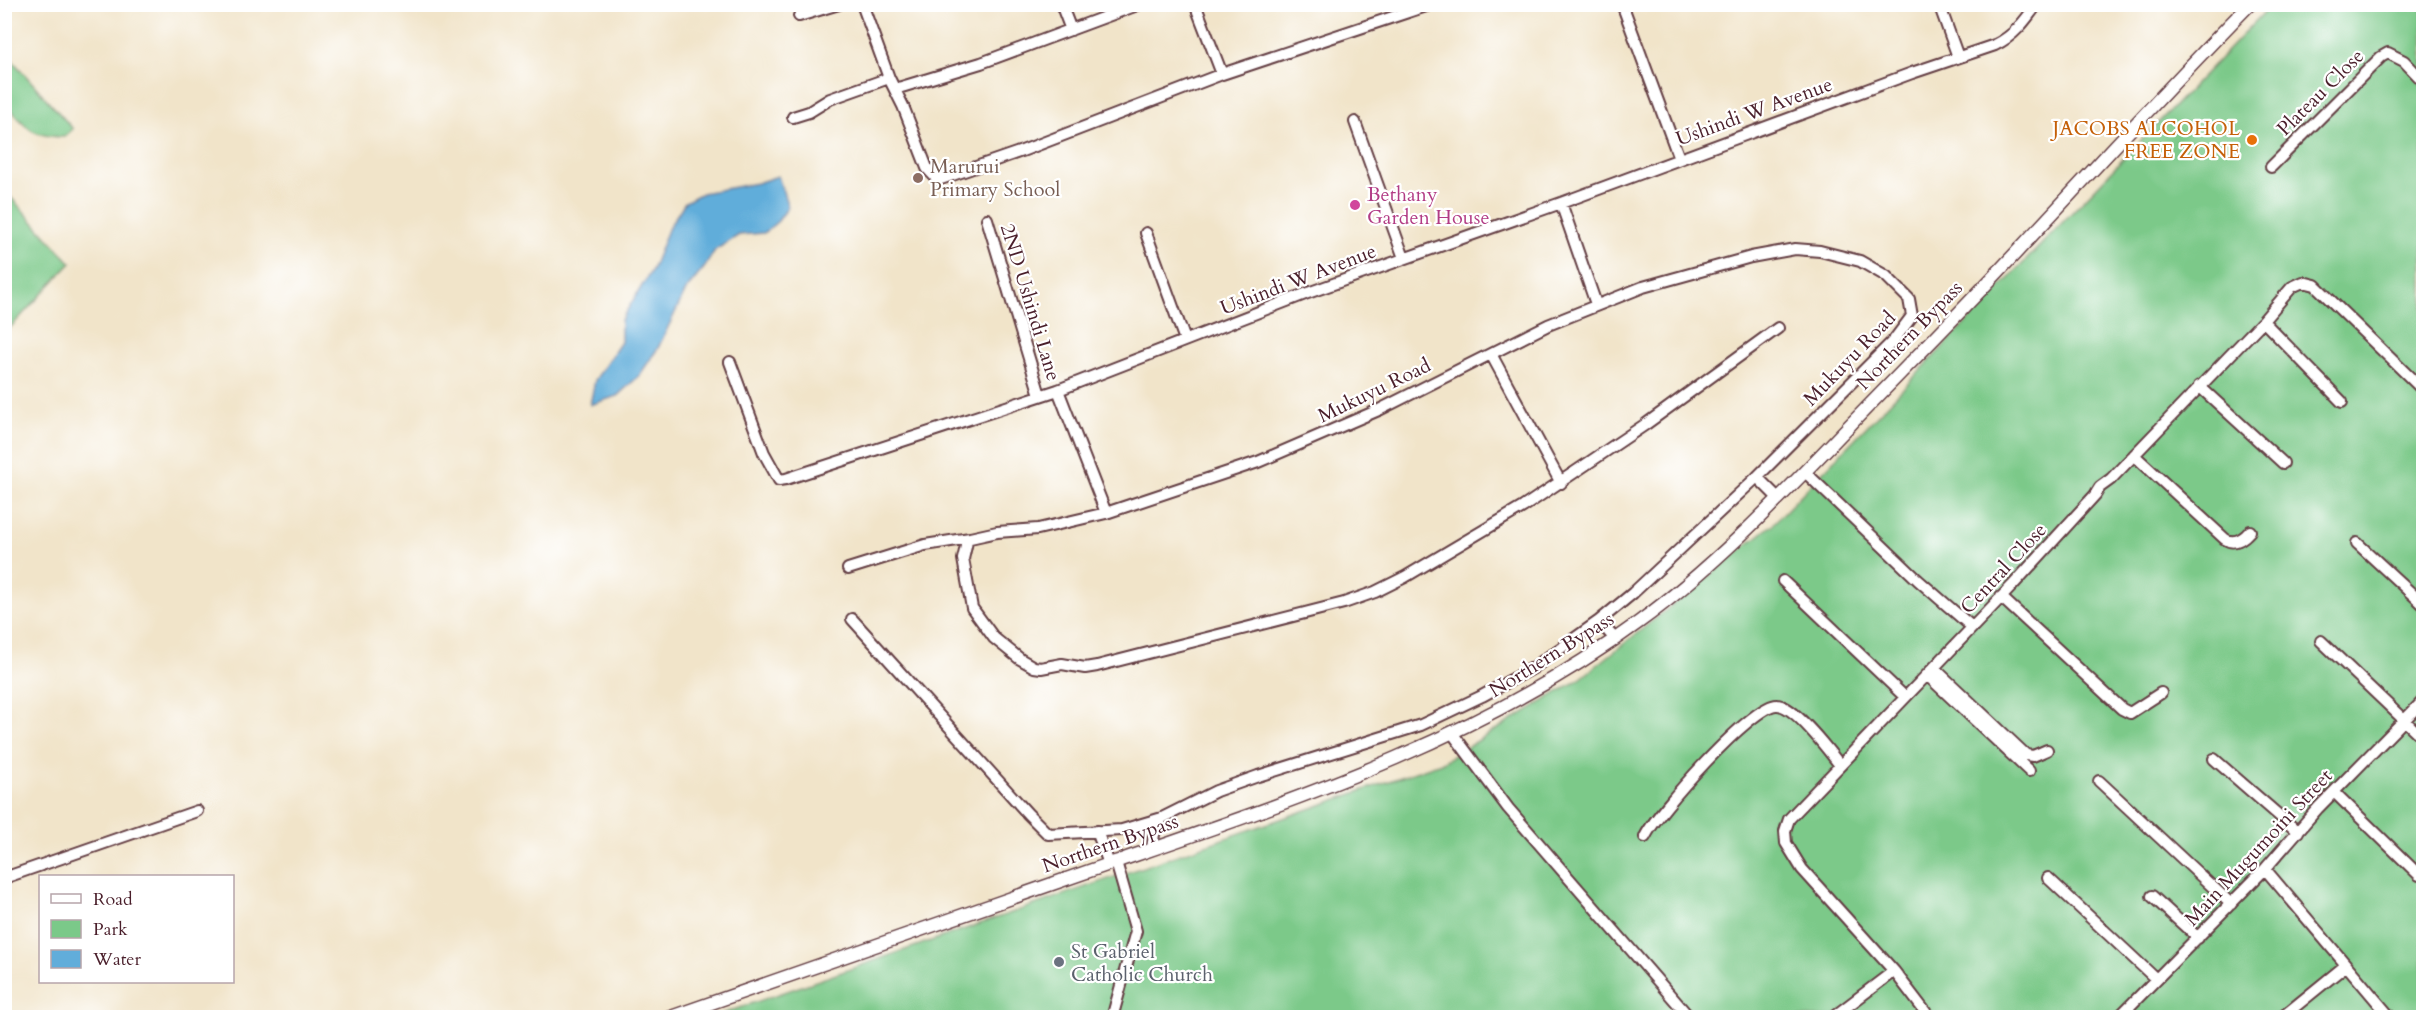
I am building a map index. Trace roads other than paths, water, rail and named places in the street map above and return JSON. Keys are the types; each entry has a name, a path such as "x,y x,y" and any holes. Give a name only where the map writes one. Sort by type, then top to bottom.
{"main road":[{"name":"Northern Bypass","path":"668,1017 1278,807 1453,734 1527,695 1615,639 1694,578 1805,472 2017,253 2134,125 2250,4"}],"street":[{"path":"798,16 839,4"},
{"path":"862,4 889,78 927,168 934,178 942,180 1222,74 1432,4"},
{"path":"1061,4 1071,30"},
{"path":"895,89 944,75 1140,4"},
{"path":"1195,4 1222,74"},
{"path":"1622,4 1678,158"},
{"path":"1939,4 1958,57"},
{"name":"Ushindi W Avenue","path":"730,362 768,464 780,480 1058,390 1404,258 2004,41 2019,28 2037,4"},
{"name":"Plateau Close","path":"2271,167 2381,57 2388,53 2395,55 2424,82"},
{"path":"794,117 809,112 831,99 889,78"},
{"path":"1355,122 1404,258"},
{"path":"1561,202 1596,304"},
{"name":"2ND Ushindi Lane","path":"987,219 1040,395"},
{"path":"1146,233 1185,340"},
{"name":"Mukuyu Road","path":"848,569 926,545 1011,531 1038,529 1106,513 1258,462 1398,401 1596,304 1673,278 1751,257 1795,249 1831,253 1860,261 1886,276 1909,299 1913,311 1907,325 1757,477 1633,593 1599,621 1519,676 1421,725 1239,782 1162,818 1122,830 1053,835 1042,830 852,620"},
{"name":"Central Close","path":"1930,1017 1894,971 1802,869 1786,843 1785,831 1789,819 1839,764 2001,597 2100,487 2111,479 2263,321 2292,287 2302,282 2312,283 2424,391"},
{"path":"2263,321 2342,402"},
{"path":"970,538 963,559 968,591 976,615 993,638 1034,667 1066,664 1085,668 1155,653 1344,603 1375,592 1507,517 1561,483 1778,328"},
{"path":"1491,354 1561,483"},
{"path":"2199,386 2283,463"},
{"name":"2ND Ushindi Lane","path":"1058,390 1106,513"},
{"path":"2134,455 2229,542 2239,541 2250,531"},
{"path":"1805,472 1918,580 1972,627"},
{"path":"1757,477 1778,498"},
{"path":"2358,543 2424,604"},
{"path":"1783,581 1905,697"},
{"path":"2001,597 2122,709 2130,712 2161,693"},
{"path":"1599,621 1615,639"},
{"path":"2321,641 2424,739"},
{"path":"1930,671 2026,755 2033,756 2047,750"},
{"path":"1930,671 2029,771"},
{"name":"Main Mugumoini Street","path":"2118,1017 2265,869 2334,792 2424,700"},
{"path":"1646,837 1650,826 1673,797 1748,721 1771,706 1781,706 1790,711 1827,748 1839,764"},
{"path":"1421,725 1431,743"},
{"path":"1453,734 1508,808 1690,1017"},
{"path":"2214,759 2298,832"},
{"path":"2099,781 2231,904"},
{"path":"2334,792 2420,875"},
{"path":"4,878 197,811"},
{"path":"1152,849 1154,834 1162,818"},
{"path":"1097,831 1135,921 1136,931 1112,1017"},
{"path":"2265,869 2345,966 2391,1017"},
{"path":"2048,878 2156,979"},
{"path":"2152,896 2198,938"},
{"path":"2282,1017 2345,966"},
{"path":"1832,1017 1894,971"}],"water":[{"path":"778,176 788,207 778,221 764,233 739,235 715,250 686,290 658,348 639,376 617,396 590,405 595,380 621,342 621,320 653,268 669,227 685,202 702,193 757,183"}],"place":[{"name":"JACOBS ALCOHOL FREE ZONE","path":"2252,140"},
{"name":"Marurui Primary School","path":"918,178"},
{"name":"Bethany Garden House","path":"1355,205"},
{"name":"St Gabriel Catholic Church","path":"1059,962"}]}
